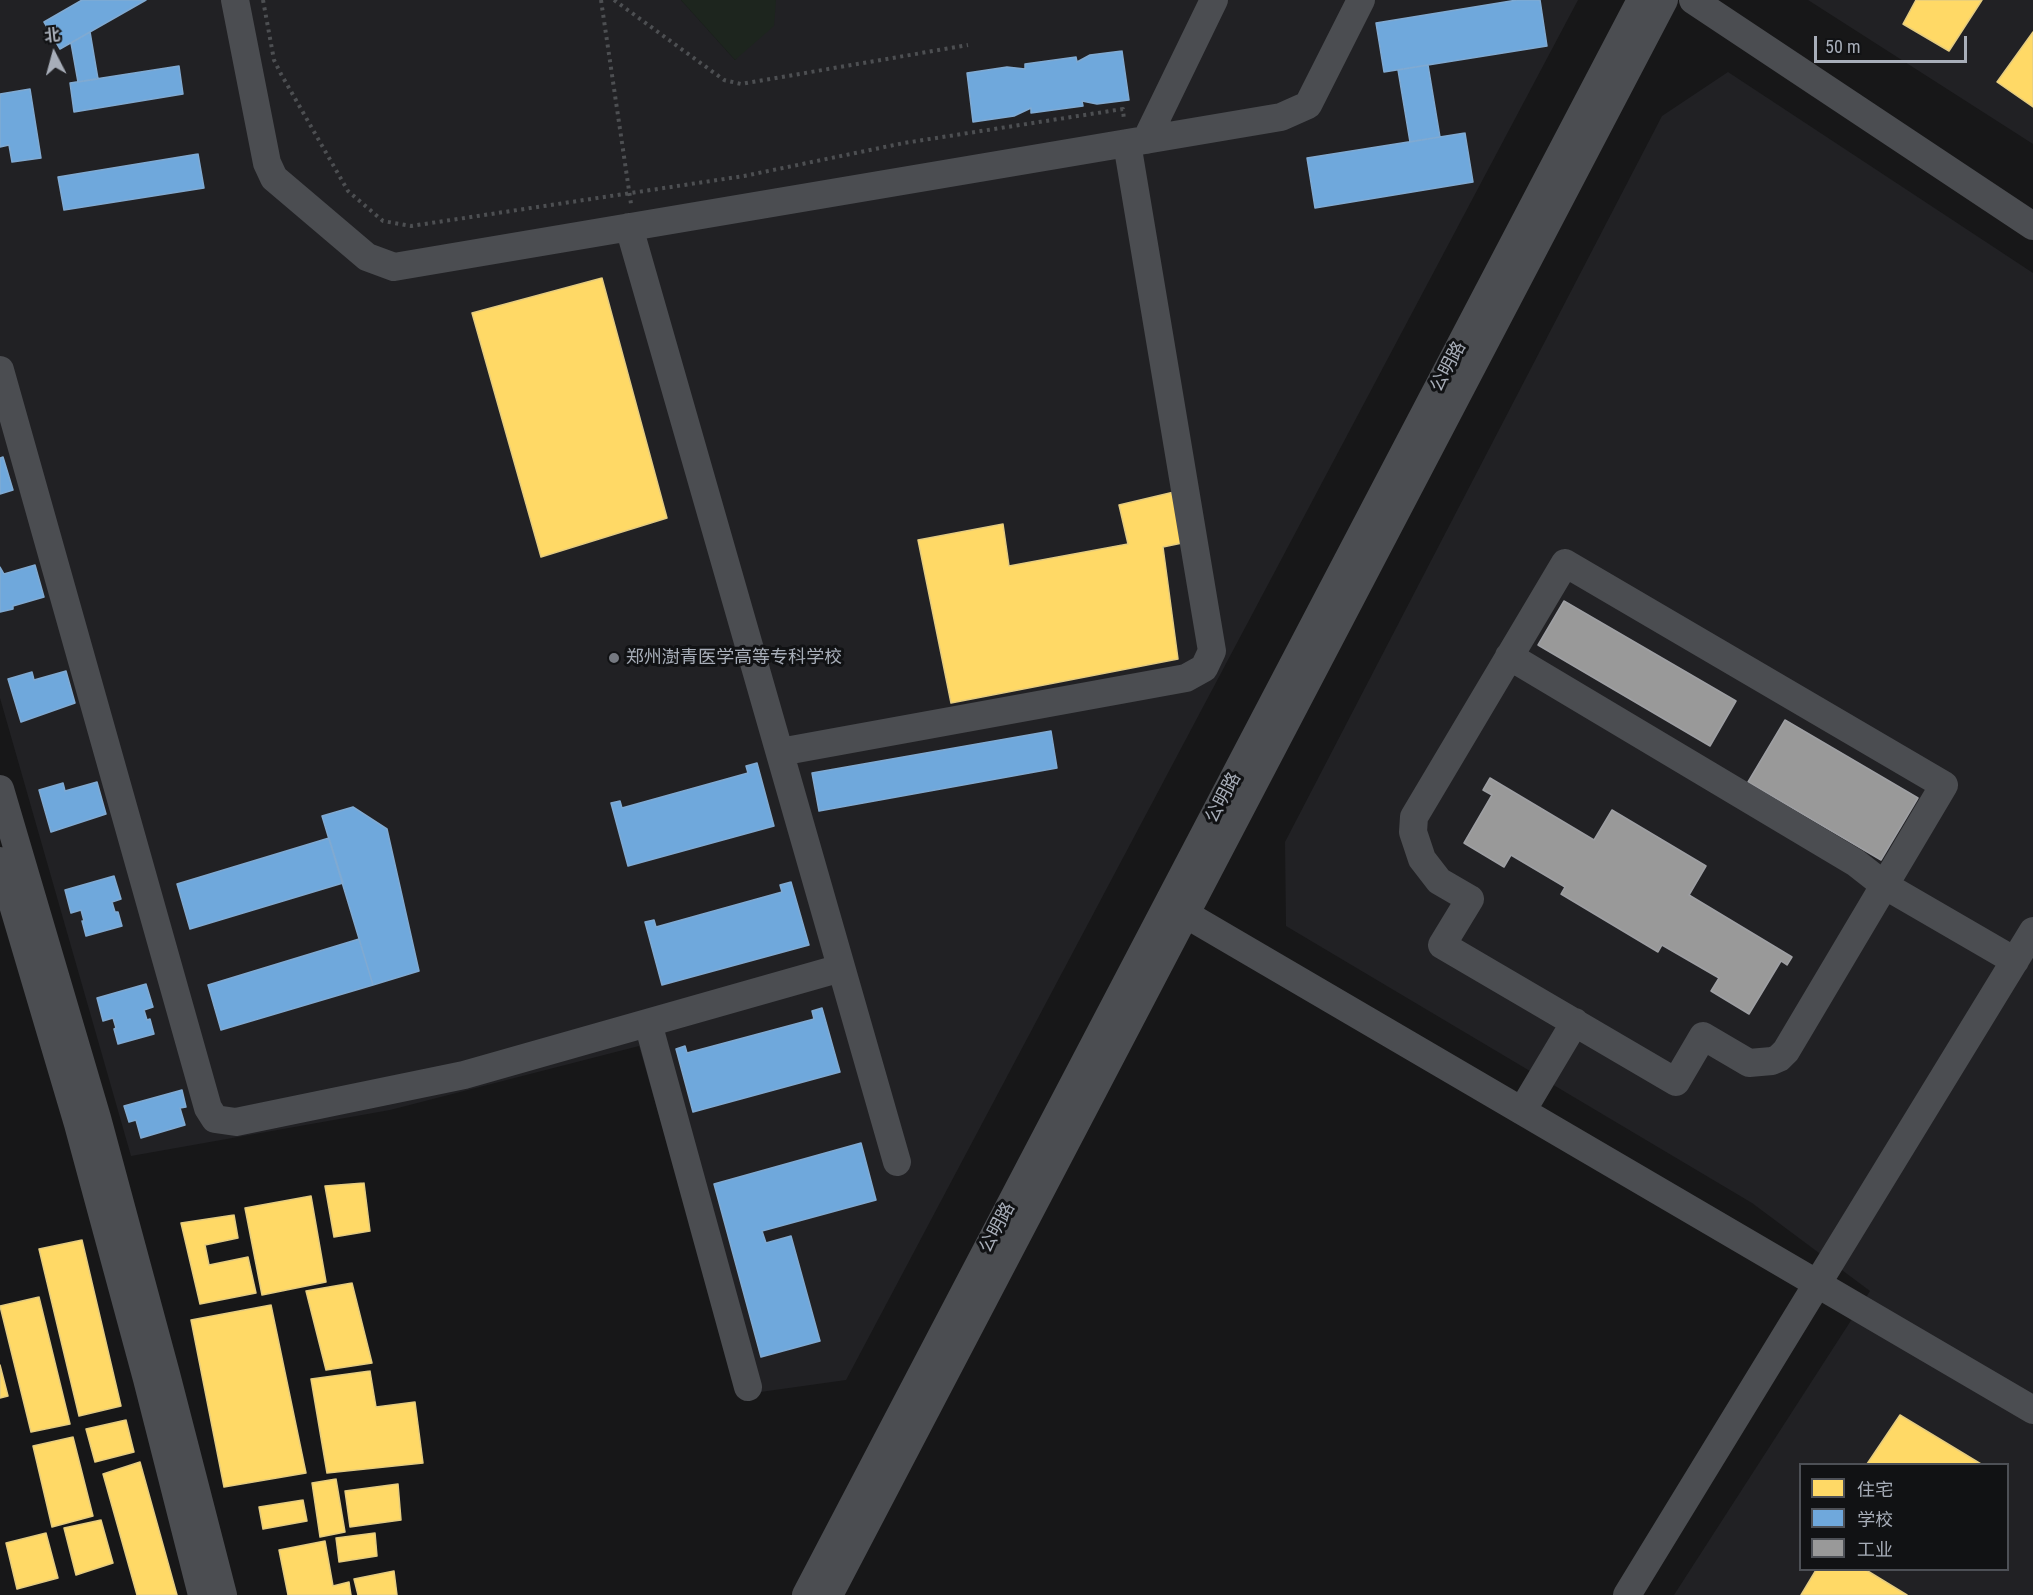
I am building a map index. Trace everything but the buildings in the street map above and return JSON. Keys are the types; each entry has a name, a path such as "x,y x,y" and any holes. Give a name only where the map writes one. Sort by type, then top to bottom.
{"street":[{"path":"235,0 267,163 274,178 367,257 394,267 1281,117 1308,105 1361,0"},
{"path":"780,752 1186,678 1204,668 1212,651 1136,142 1214,0"},
{"name":"公明路","path":"829,1595 1641,0"},
{"name":"公明路","path":"806,1595 1177,910 1664,0"},
{"path":"1693,0 2033,226"},
{"path":"632,227 897,1162"},
{"path":"0,370 208,1108 215,1119 236,1122 464,1075 841,968"},
{"path":"1564,563 1944,785 1884,885 1786,1051 1779,1058 1772,1061 1749,1063 1703,1036 1676,1082 1442,945 1470,899 1439,881 1422,859 1413,832 1414,817 1564,563"},
{"path":"1509,656 1856,863 1884,885 2015,961"},
{"path":"0,789 97,1118 223,1595"},
{"path":"0,861 78,1124 150,1390 202,1595"},
{"path":"1177,910 2033,1410"},
{"path":"1627,1595 2033,931"},
{"path":"1522,1111 1575,1022"},
{"path":"648,1023 748,1387"}],"path":[{"path":"263,0 274,60 348,191 384,221 411,226 744,176 904,143 1123,109 1136,142"},
{"path":"601,0 632,227"},
{"path":"614,0 724,80 741,84 968,45"}],"shaded area":[{"name":"郑州澍青医学高等专科学校","path":"0,0 681,0 735,60 776,0 1578,0 846,1380 739,1395 639,1046 390,1110 131,1156 0,698"},
{"path":"681,0 776,0 774,26 735,60"},
{"path":"1808,0 2033,0 2033,144"},
{"path":"1728,72 2033,273 2033,1595 1674,1595 1870,1291 1752,1203 1286,926 1285,842 1662,116"}],"place":[{"name":"郑州澍青医学高等专科学校","path":"614,658"}]}
